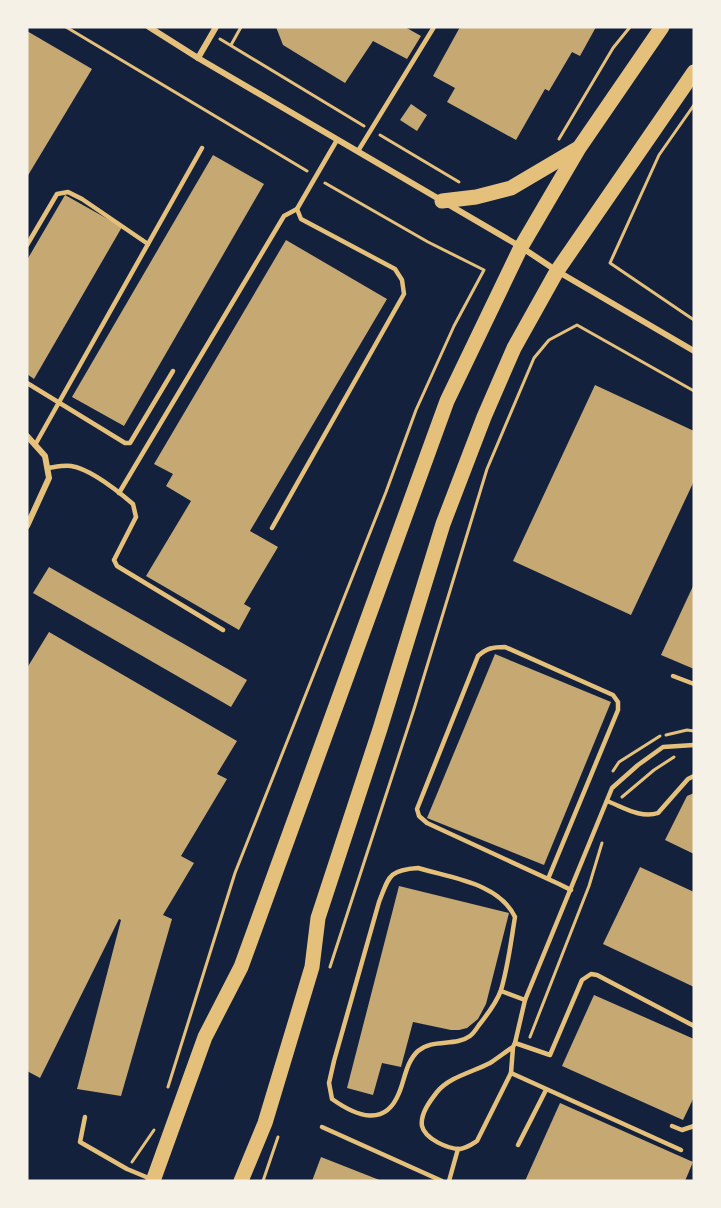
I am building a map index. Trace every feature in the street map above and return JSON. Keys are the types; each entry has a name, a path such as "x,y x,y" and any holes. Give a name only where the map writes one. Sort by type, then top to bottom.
{"main road":[{"path":"154,1180 205,1038 241,967 447,401 521,247 579,148 662,27"},
{"path":"241,1181 265,1123 312,967 318,918 380,729 443,524 484,417 514,348 556,270 694,72"},
{"path":"442,201 476,197 511,188 579,148"}],"street":[{"path":"149,27 694,351"},
{"path":"198,58 216,27"},
{"path":"27,436 45,456 49,478 27,526"}],"lane":[{"path":"358,152 434,27"},
{"path":"119,493 284,216 297,209 337,140"},
{"path":"35,445 202,148"},
{"path":"27,245 57,194 68,192 148,244"},
{"path":"272,528 404,294 402,280 395,269 301,219 297,209"},
{"path":"27,384 125,443 130,443 173,371"},
{"path":"47,468 71,466 81,469 134,504 136,517 114,560 117,566 223,630"},
{"path":"548,879 618,710 618,702 613,694 505,646 494,647 478,656 417,809 419,816 427,823 571,890"},
{"path":"673,676 694,684"},
{"path":"514,1045 491,1062 439,1089 423,1115 422,1127 428,1136 448,1147 458,1149 477,1141 511,1073 514,1045 525,1000 612,788 663,747 694,745"},
{"path":"607,801 644,816 658,813 688,779 694,776"},
{"path":"417,868 482,887 503,899 510,907 515,917 501,991 486,1016 470,1036 455,1041 431,1044 418,1051 408,1065 399,1095 387,1112 374,1117 349,1112 332,1099 329,1083 334,1061 379,902 388,878 400,869 417,868"},
{"path":"514,1045 550,1055 582,980 591,974 597,975 694,1026"},
{"path":"501,991 525,1000"},
{"path":"511,1073 681,1150"},
{"path":"518,1145 546,1090"},
{"path":"85,1117 80,1142 127,1169 154,1180"},
{"path":"672,1126 682,1130 694,1126"},
{"path":"322,1127 442,1181"},
{"path":"449,1181 458,1149"}],"path":[{"path":"66,27 316,177 428,242 484,270 454,326 416,410 235,873 166,1094"},
{"path":"231,45 241,27"},
{"path":"557,141 563,136 613,48 630,27"},
{"path":"212,34 466,185"},
{"path":"694,105 659,155 610,263 694,320"},
{"path":"327,975 414,709 487,469 534,358 549,340 577,325 694,391"},
{"path":"615,804 645,777 676,756"},
{"path":"526,1048 589,886 605,835"},
{"path":"127,1169 156,1127"},
{"path":"263,1181 279,1132"}],"building":[{"path":"276,27 405,27 421,36 407,59 373,41 345,83 283,45"},
{"path":"460,27 596,27 580,56 572,52 549,91 545,89 516,140 447,102 455,88 433,76"},
{"path":"27,31 92,69 27,177"},
{"path":"411,104 427,115 417,131 400,120"},
{"path":"213,155 264,184 124,426 72,397"},
{"path":"65,195 122,227 34,379 27,374 27,260"},
{"path":"286,240 387,299 250,531 278,547 244,604 251,608 239,630 146,576 191,501 166,486 173,474 154,464"},
{"path":"595,385 694,431 694,481 631,615 513,561"},
{"path":"49,567 247,680 231,707 33,593"},
{"path":"694,584 694,669 661,655"},
{"path":"49,632 237,741 217,774 227,779 181,856 194,863 163,915 172,919 121,1096 77,1089 121,920 119,919 40,1078 27,1071 27,668"},
{"path":"495,654 611,702 544,865 427,818"},
{"path":"694,793 694,854 665,840 687,796"},
{"path":"640,867 694,892 694,987 603,944"},
{"path":"399,886 509,913 486,1004 478,1019 467,1028 459,1030 413,1022 401,1067 382,1063 373,1095 347,1088"},
{"path":"594,995 694,1039 694,1097 683,1120 562,1066"},
{"path":"560,1103 693,1162 685,1181 525,1181"},
{"path":"321,1157 382,1181 312,1181"}]}
